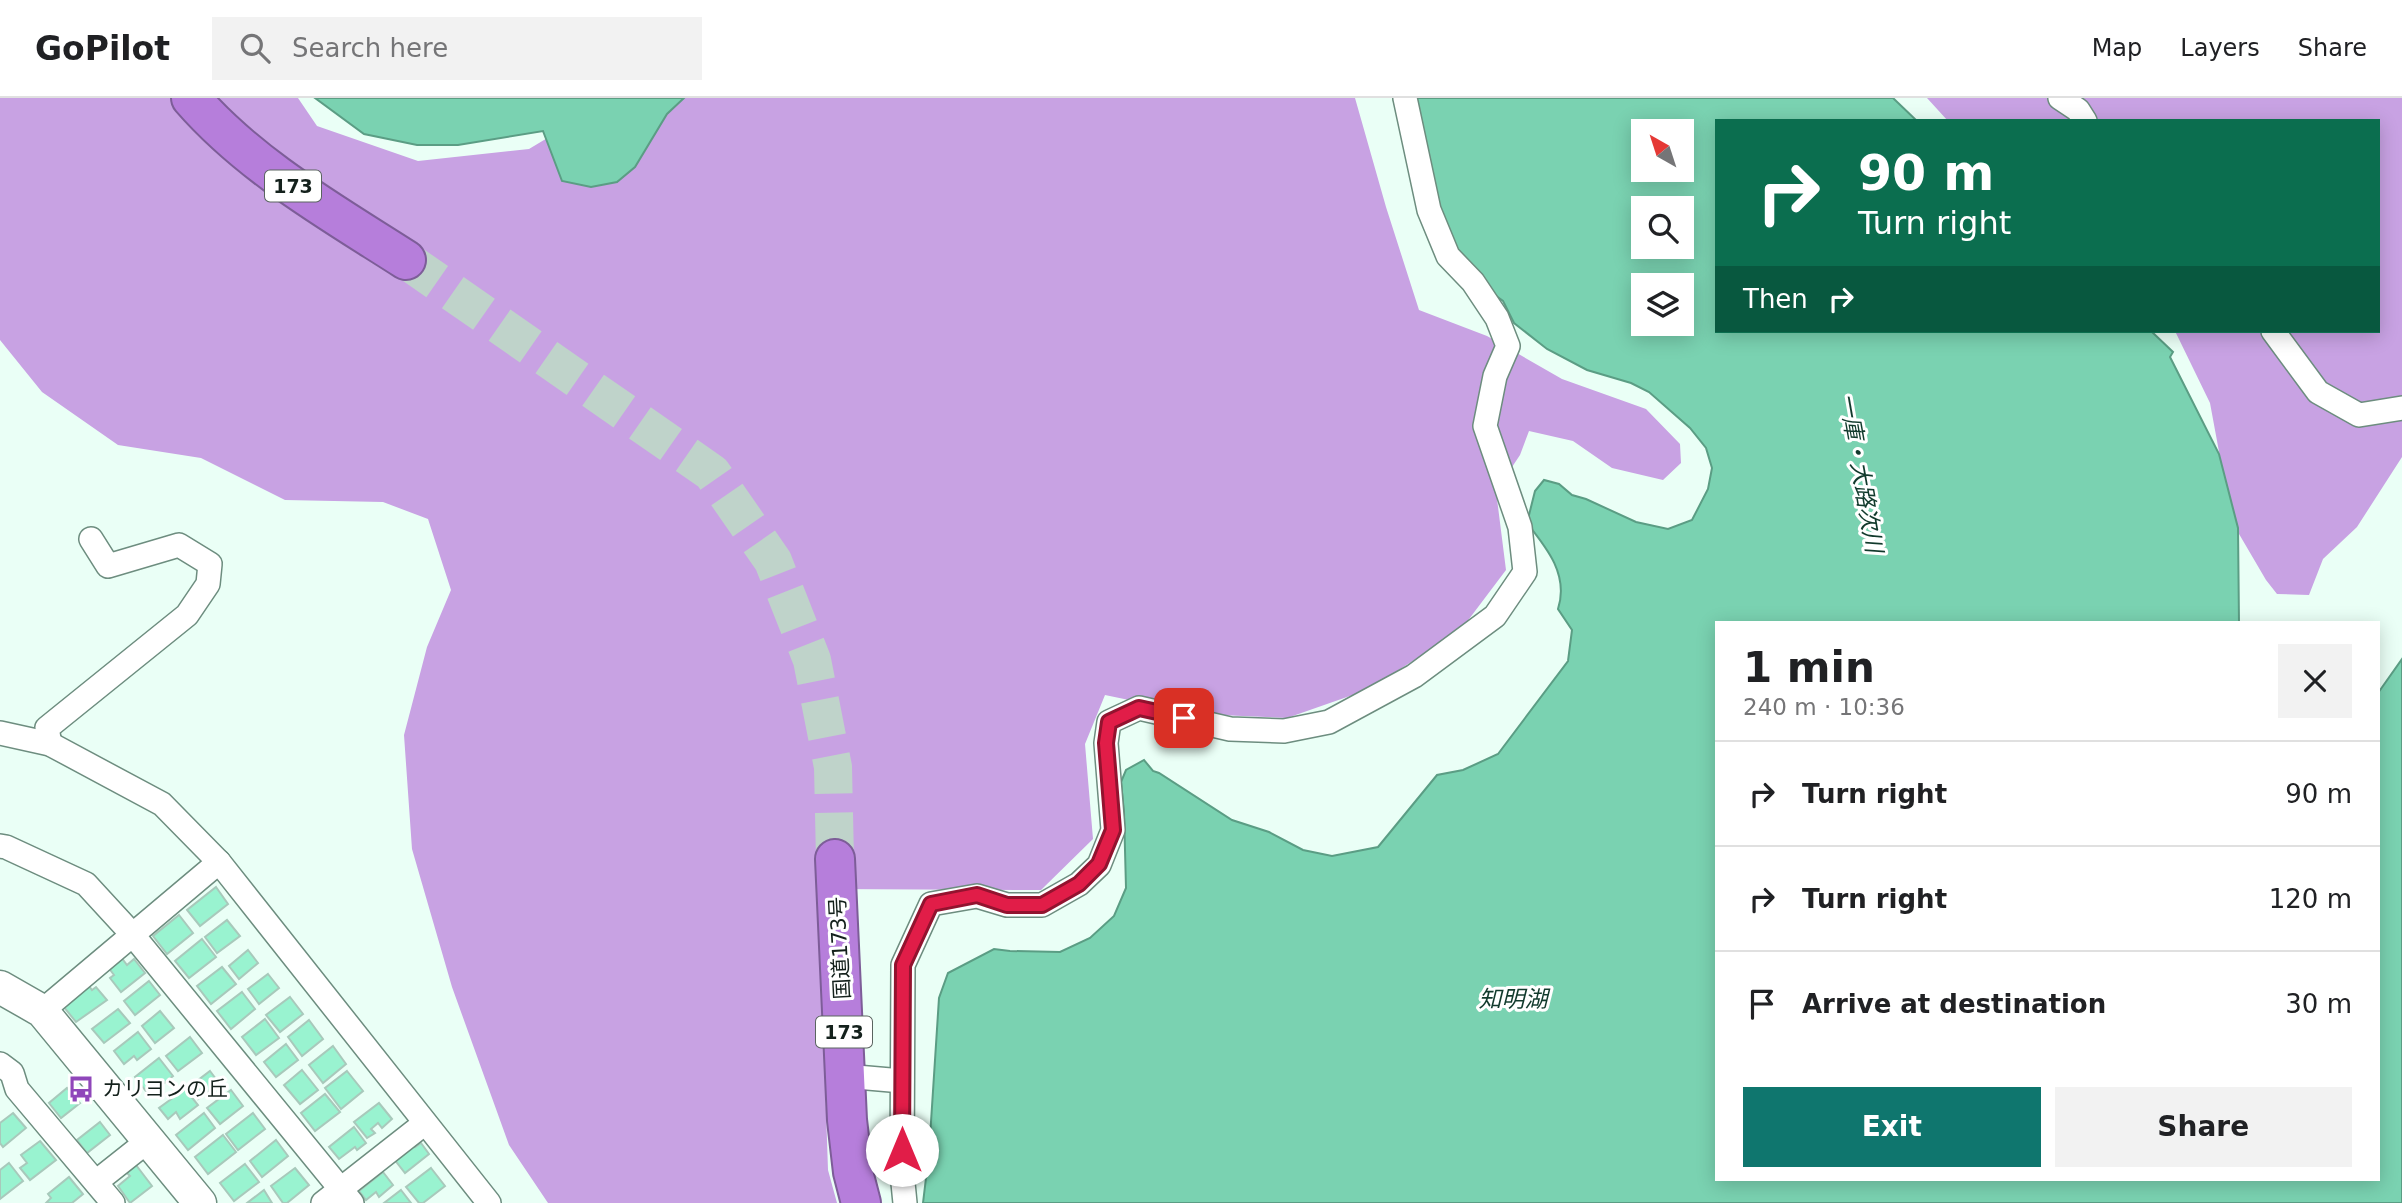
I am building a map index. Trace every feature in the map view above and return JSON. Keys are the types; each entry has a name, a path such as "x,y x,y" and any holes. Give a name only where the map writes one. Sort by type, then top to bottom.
{"highway":[{"name":"173","path":"191,98 214,124 310,199 406,260"},
{"name":"国道173号","path":"835,859 847,1120 853,1172 861,1203"}],"street":[{"path":"905,1203 902,1173 903,965 931,904 977,895 1007,905 1042,905 1079,884 1099,864 1113,830 1106,743 1109,722 1139,708 1230,729 1284,731 1329,722 1414,676 1495,616 1525,572 1520,527 1485,426 1495,376 1508,346 1497,317 1474,282 1448,256 1429,210 1405,98"},
{"path":"2060,98 2078,110 2084,119"},
{"path":"2274,333 2318,392 2359,415 2402,408"},
{"path":"50,744 47,728 187,615 208,584 210,564 179,545 108,566 90,539"},
{"path":"0,733 50,744 162,804 219,862 489,1203"},
{"path":"0,846 86,884 132,934 339,1199 425,1123"},
{"path":"42,1012 219,862"},
{"path":"0,987 42,1012 200,1203"},
{"path":"0,1064 12,1073 8,1096 96,1182 113,1203"},
{"path":"845,1076 902,1081"},
{"path":"96,1182 149,1140"}],"shaded area":[{"path":"0,98 298,98 317,126 418,161 529,149 614,98 1355,98 1419,310 1487,336 1562,379 1646,409 1680,444 1681,463 1663,480 1612,468 1573,441 1529,431 1520,455 1496,491 1506,570 1460,631 1367,690 1287,718 1196,714 1105,695 1085,744 1093,839 1041,890 827,889 823,1022 828,1170 837,1203 548,1203 509,1145 452,987 412,849 404,735 427,647 451,590 428,519 383,502 285,500 201,458 118,445 42,392 0,340"},
{"path":"1927,98 2402,98 2402,457 2357,527 2323,559 2309,595 2277,594 2232,522 2210,403 2176,333 2380,333 2380,119 1946,119"}],"water":[{"path":"315,98 684,98 667,114 635,167 617,182 591,187 562,181 543,131 458,145 417,145 364,134"},
{"name":"知明湖","path":"1393,98 1893,98 1915,119 1715,119 1715,333 2153,333 2173,352 2170,357 2219,454 2238,528 2239,621 1715,621 1715,1181 2380,1181 2380,690 2402,659 2402,1203 923,1203 939,998 948,973 994,949 1060,952 1090,938 1114,916 1126,888 1121,782 1126,770 1144,760 1153,771 1232,820 1269,832 1303,850 1332,856 1378,847 1437,775 1463,770 1498,754 1568,661 1572,630 1558,609 1561,585 1558,573 1542,542 1527,523 1535,491 1544,480 1559,484 1572,495 1636,522 1668,529 1692,520 1708,489 1712,468 1706,448 1690,428 1649,392 1631,383 1587,370 1547,349 1514,323 1503,301 1445,259 1429,232"}],"building":[{"path":"216,887 228,904 200,926 187,910"},
{"path":"179,915 193,933 167,954 153,936"},
{"path":"227,920 240,936 217,953 205,937"},
{"path":"202,939 216,957 189,978 175,961"},
{"path":"248,950 258,963 239,979 229,966"},
{"path":"121,957 127,965 134,959 145,973 121,992 110,978 114,975 108,967"},
{"path":"222,967 236,984 211,1004 197,986"},
{"path":"268,974 279,988 259,1004 248,989"},
{"path":"149,981 160,995 135,1015 124,1001"},
{"path":"89,986 92,990 96,987 107,1000 76,1022 63,1006"},
{"path":"242,992 255,1009 231,1029 217,1011"},
{"path":"290,997 303,1014 280,1032 266,1015"},
{"path":"118,1009 130,1023 104,1043 92,1029"},
{"path":"160,1011 174,1028 155,1043 142,1026"},
{"path":"265,1019 279,1038 256,1055 242,1037"},
{"path":"309,1020 323,1039 302,1056 288,1037"},
{"path":"138,1032 151,1049 137,1060 134,1056 124,1064 114,1051"},
{"path":"190,1037 202,1053 178,1071 166,1056"},
{"path":"286,1044 298,1060 276,1077 264,1062"},
{"path":"333,1046 346,1064 323,1083 309,1065"},
{"path":"159,1058 173,1076 149,1095 135,1077"},
{"path":"302,1070 318,1090 300,1104 284,1085"},
{"path":"210,1071 219,1083 198,1099 189,1087"},
{"path":"347,1071 363,1091 341,1109 325,1088"},
{"path":"67,1088 80,1103 61,1118 49,1103"},
{"path":"185,1089 198,1105 180,1119 176,1112 168,1119 159,1108"},
{"path":"231,1090 243,1106 220,1124 207,1108"},
{"path":"325,1094 340,1112 315,1131 301,1113"},
{"path":"379,1103 392,1119 382,1128 378,1123 371,1129 375,1133 367,1138 354,1122"},
{"path":"13,1113 26,1128 3,1147 0,1143 0,1123"},
{"path":"204,1113 215,1128 188,1150 176,1135"},
{"path":"253,1113 265,1129 238,1150 226,1134"},
{"path":"100,1122 110,1135 87,1153 77,1140"},
{"path":"354,1127 366,1143 357,1150 355,1147 339,1159 329,1147"},
{"path":"223,1135 236,1152 208,1174 195,1157"},
{"path":"276,1140 288,1156 262,1177 250,1161"},
{"path":"40,1141 56,1160 30,1180 20,1168 27,1163 21,1155"},
{"path":"421,1143 429,1154 405,1173 394,1159 413,1144 415,1147"},
{"path":"9,1163 23,1181 0,1199 0,1170"},
{"path":"245,1164 259,1182 234,1201 220,1183"},
{"path":"136,1165 152,1186 130,1203 118,1186 130,1176 127,1173"},
{"path":"295,1168 309,1185 287,1203 283,1203 271,1186"},
{"path":"431,1168 445,1186 423,1203 419,1203 406,1187"},
{"path":"383,1172 393,1185 379,1197 376,1192 366,1200 359,1191"},
{"path":"69,1177 83,1194 72,1203 46,1203 51,1198 48,1194"},
{"path":"264,1190 272,1203 247,1203"},
{"path":"401,1190 411,1203 384,1203"}],"tunnel":[{"path":"406,260 712,473 773,561 812,660 833,767 835,859"}],"place":[{"name":"カリヨンの丘","path":"81,1089"}],"route":[{"path":"902,1150 903,965 931,904 977,895 1007,905 1042,905 1079,884 1099,864 1113,830 1106,743 1109,722 1139,708 1184,718"}],"water label":[{"name":"一庫・大路次川","path":"1861,473"}]}
